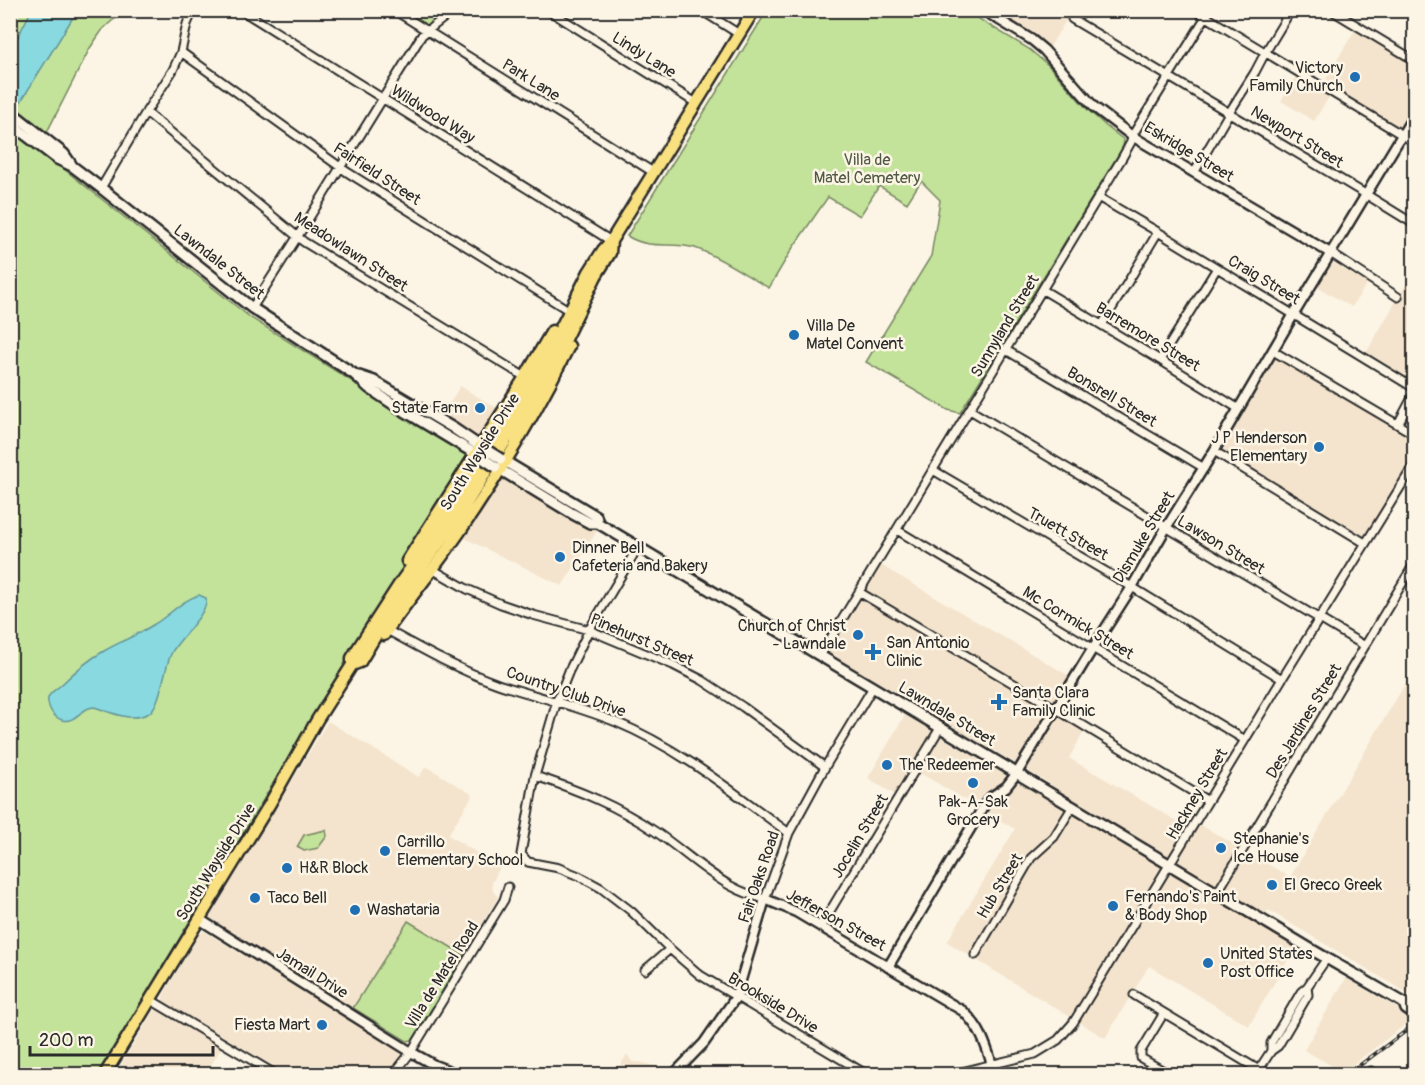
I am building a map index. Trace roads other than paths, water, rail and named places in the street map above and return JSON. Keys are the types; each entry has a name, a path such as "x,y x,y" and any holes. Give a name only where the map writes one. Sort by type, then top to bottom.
{"main road":[{"name":"South Wayside Drive","path":"105,1074 269,805 317,720 352,665 360,662 360,653 457,519 524,412 561,347 603,250 611,242 754,10"},
{"path":"1410,10 1414,15"},
{"name":"Lawndale Street","path":"10,111 57,159 72,166 101,188 252,308 354,374 369,388 453,428 480,451 575,510 590,523 598,523 1217,893 1404,1003 1414,1006"},
{"name":"Lawndale Street","path":"10,123 32,134"},
{"path":"360,653 378,607 480,451 574,292 592,274"},
{"path":"360,653 381,639 465,524 549,386 590,300 592,274"},
{"name":"Lawndale Street","path":"1404,1003 1406,1009 1414,1014"}],"street":[{"path":"101,188 173,70 181,52 187,24 193,10"},
{"name":"Wildwood Way","path":"241,10 611,242"},
{"name":"Park Lane","path":"394,10 653,172"},
{"path":"252,308 422,35 454,10"},
{"name":"Lindy Lane","path":"548,10 696,103"},
{"path":"700,10 739,34"},
{"name":"Eskridge Street","path":"983,10 1044,50 1094,107 1132,136 1332,254 1398,297"},
{"path":"1195,10 1208,14 1265,53 1414,142"},
{"path":"1194,173 1291,10"},
{"path":"1331,10 1414,60"},
{"name":"Sunnyland Street","path":"820,656 1131,142 1132,136 1208,14"},
{"name":"Newport Street","path":"1072,18 1414,224"},
{"name":"Fairfield Street","path":"181,52 340,167 565,308"},
{"name":"Meadowlawn Street","path":"146,112 298,236 525,377"},
{"name":"Dismuke Street","path":"888,967 985,804 1006,787 1017,773 1132,587 1414,115"},
{"name":"Craig Street","path":"1098,197 1414,388"},
{"path":"1102,325 1158,232"},
{"path":"1160,360 1217,268"},
{"name":"Barremore Street","path":"1042,290 1239,409"},
{"name":"Bonsrell Street","path":"1006,350 1204,468"},
{"path":"1273,351 1414,434"},
{"path":"1398,424 1414,394"},
{"name":"Lawson Street","path":"970,410 1365,646"},
{"path":"1214,451 1365,543"},
{"name":"Hackney Street","path":"953,1074 1035,1054 1066,1032 1073,1023 1414,465"},
{"name":"Truett Street","path":"933,470 1132,587 1282,679"},
{"name":"Mc Cormick Street","path":"897,530 1245,740"},
{"path":"535,776 556,701 569,671 589,630 638,547"},
{"name":"Des Jardines Street","path":"1217,893 1414,564"},
{"name":"Pinehurst Street","path":"432,569 467,589 501,604 589,630 673,665 743,707 825,767"},
{"path":"859,592 1208,801"},
{"name":"Country Club Drive","path":"387,630 460,669 618,723 671,750 789,833"},
{"name":"Fair Oaks Road","path":"674,1074 704,1043 736,997 765,899 789,833 873,687"},
{"name":"Jocelin Street","path":"821,926 940,728"},
{"name":"Brookside Drive","path":"535,776 522,843 521,854 525,859 532,863 559,868 602,888 631,911 700,975 866,1074"},
{"name":"Jefferson Street","path":"535,776 568,786 608,804 657,833 732,887 796,912 955,1006 969,1017 982,1035 995,1074"},
{"name":"Hub Street","path":"975,955 1031,858 1054,837 1073,806"},
{"name":"Villa de Matel Road","path":"394,1074 411,1052 504,900 508,887"},
{"name":"Jamail Drive","path":"198,919 411,1052"},
{"path":"645,970 670,949"},
{"path":"1134,995 1257,1072 1271,1051 1271,1043 1301,992 1327,958"},
{"path":"151,1000 275,1074"},
{"path":"1164,1013 1142,1051 1141,1058 1169,1074"},
{"path":"411,1052 434,1065 458,1074"}],"water":[{"path":"31,11 77,11 18,106 11,136 11,50"},
{"path":"199,595 206,598 206,604 172,652 157,702 149,713 128,717 94,707 67,721 53,714 48,703 49,696 81,666 153,625 186,601"}],"railway":[{"path":"1348,1074 1414,1025"}],"place":[{"name":"Victory Family Church","path":"1355,77"},
{"name":"Villa De Matel Convent","path":"794,335"},
{"name":"State Farm","path":"480,408"},
{"name":"J P Henderson Elementary","path":"1319,447"},
{"name":"Dinner Bell Cafeteria and Bakery","path":"560,557"},
{"name":"Church of Christ - Lawndale","path":"858,635"},
{"name":"San Antonio Clinic","path":"873,652"},
{"name":"Santa Clara Family Clinic","path":"999,702"},
{"name":"The Redeemer","path":"887,765"},
{"name":"Pak-A-Sak Grocery","path":"973,783"},
{"name":"Stephanie's Ice House","path":"1221,848"},
{"name":"Carrillo Elementary School","path":"385,851"},
{"name":"H&R Block","path":"287,868"},
{"name":"El Greco Greek","path":"1272,885"},
{"name":"Taco Bell","path":"255,898"},
{"name":"Fernando's Paint & Body Shop","path":"1113,906"},
{"name":"Washataria","path":"355,910"},
{"name":"United States Post Office","path":"1208,963"},
{"name":"Fiesta Mart","path":"322,1025"}],"park label":[{"name":"Villa de Matel Cemetery","path":"867,169"}]}
